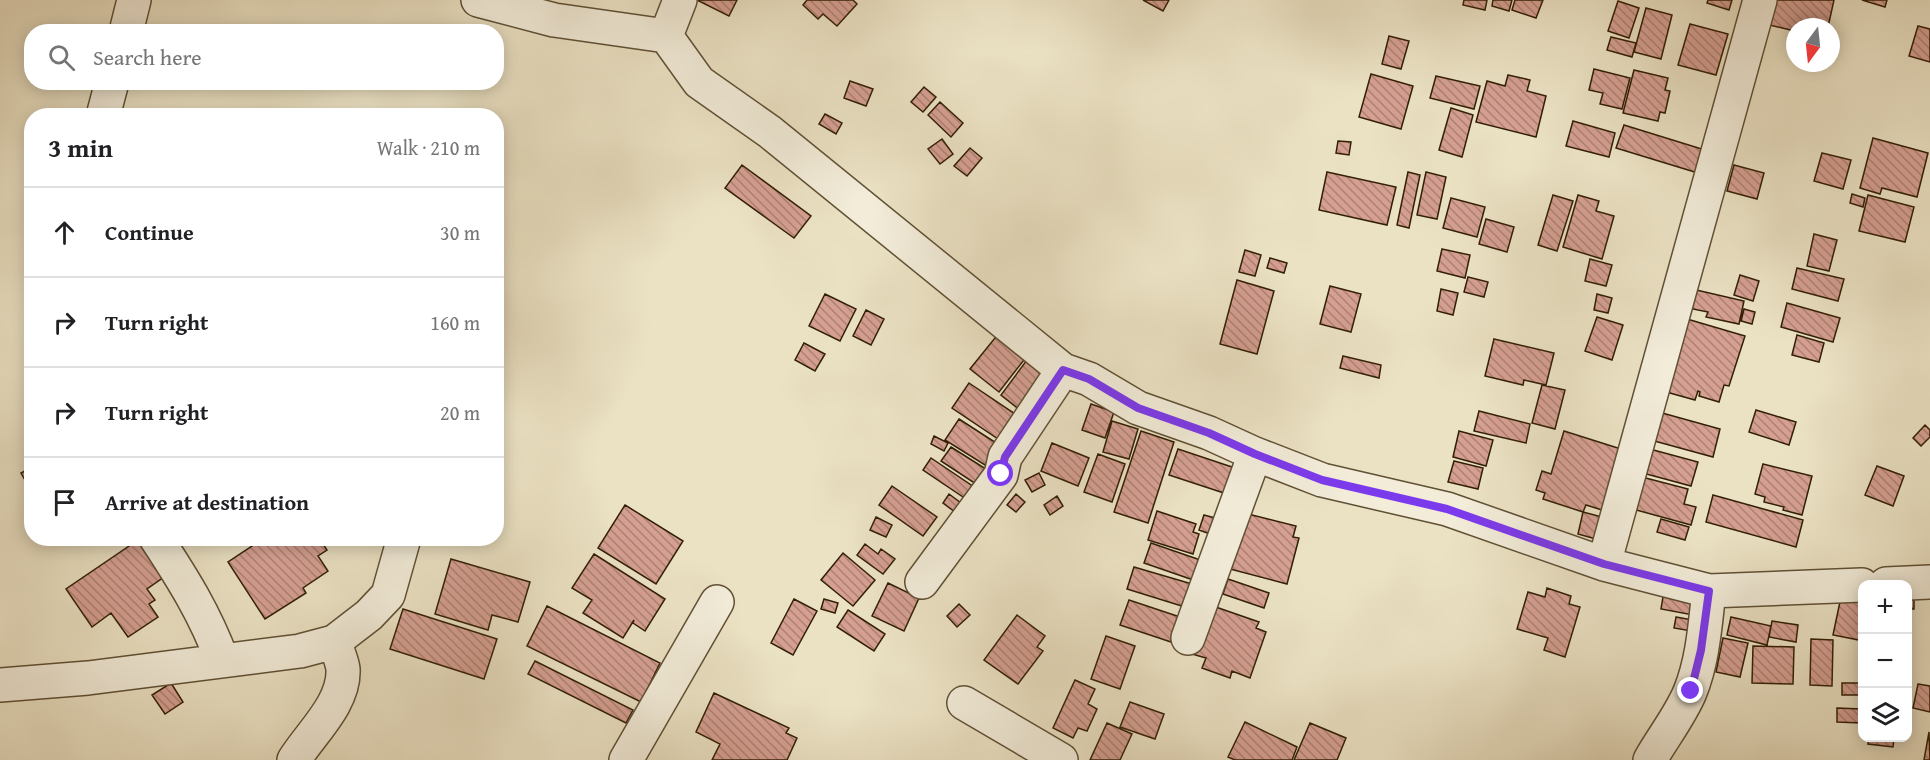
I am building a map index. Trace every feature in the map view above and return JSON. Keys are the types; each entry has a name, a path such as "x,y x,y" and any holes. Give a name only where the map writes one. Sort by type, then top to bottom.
{"street":[{"path":"128,24 134,0"},
{"path":"478,0 556,10 666,36 699,82 770,132 1063,370 1089,379 1138,408 1209,433 1322,480 1447,509 1604,564 1709,591 1858,585"},
{"path":"666,36 680,0"},
{"path":"1604,564 1760,0"},
{"path":"105,108 110,90"},
{"path":"922,582 1001,474 1005,457 1063,370"},
{"path":"1188,638 1255,454"},
{"path":"161,546 189,587 213,635 222,660"},
{"path":"0,685 88,678 300,651 334,642 369,615 388,595 402,546"},
{"path":"1912,583 1930,582"},
{"path":"1650,760 1691,691 1701,650 1709,591"},
{"path":"627,760 717,602"},
{"path":"294,760 329,710 339,691 342,669 334,642"},
{"path":"964,703 1061,760"}],"building":[{"path":"697,0 737,0 729,16"},
{"path":"807,0 853,0 857,4 837,26 823,14 818,19 803,5"},
{"path":"1143,0 1169,0 1163,11"},
{"path":"1464,0 1487,0 1485,10 1463,5"},
{"path":"1493,0 1512,0 1509,11 1492,6"},
{"path":"1515,0 1543,0 1536,18 1512,10"},
{"path":"1708,0 1732,0 1729,10 1707,3"},
{"path":"1770,0 1834,0 1830,18 1786,18 1786,29 1765,24"},
{"path":"1862,0 1887,0 1885,7"},
{"path":"1618,1 1639,8 1629,38 1608,31"},
{"path":"1646,8 1672,15 1661,59 1634,52"},
{"path":"1690,24 1728,34 1716,75 1678,65"},
{"path":"1918,26 1930,29 1930,62 1909,56"},
{"path":"1389,36 1409,41 1401,69 1382,64"},
{"path":"1611,37 1636,43 1632,57 1607,50"},
{"path":"1594,69 1630,78 1622,109 1600,104 1603,93 1589,90"},
{"path":"1634,70 1668,78 1665,90 1670,91 1665,113 1660,112 1658,121 1623,113"},
{"path":"1371,74 1413,86 1401,129 1359,117"},
{"path":"1508,75 1530,80 1527,91 1546,96 1536,137 1476,122 1487,81 1505,86"},
{"path":"1436,76 1480,86 1474,109 1430,98"},
{"path":"850,81 873,89 866,106 844,98"},
{"path":"924,87 936,97 923,112 911,102"},
{"path":"940,102 963,123 951,137 928,115"},
{"path":"1451,108 1473,115 1462,157 1439,150"},
{"path":"825,114 842,123 836,134 819,124"},
{"path":"1573,121 1615,133 1609,157 1566,146"},
{"path":"1624,125 1705,150 1698,173 1616,148"},
{"path":"1873,138 1928,153 1917,197 1882,188 1880,194 1860,188"},
{"path":"942,139 953,154 940,164 928,149"},
{"path":"1338,141 1351,142 1349,155 1336,153"},
{"path":"970,148 982,158 967,176 954,166"},
{"path":"1822,153 1851,160 1843,189 1814,181"},
{"path":"742,165 811,216 794,238 725,188"},
{"path":"1734,165 1764,173 1757,199 1727,191"},
{"path":"1327,172 1396,187 1387,225 1319,210"},
{"path":"1408,172 1420,175 1409,228 1397,225"},
{"path":"1426,172 1446,177 1437,219 1417,215"},
{"path":"1852,194 1865,198 1863,207 1850,203"},
{"path":"1553,195 1573,201 1557,251 1538,245"},
{"path":"1578,195 1599,201 1596,211 1614,216 1602,259 1563,247"},
{"path":"1868,195 1914,207 1905,242 1859,231"},
{"path":"1451,198 1485,207 1477,237 1443,228"},
{"path":"1486,219 1514,227 1507,252 1479,244"},
{"path":"1814,234 1837,240 1829,271 1807,266"},
{"path":"1442,249 1470,255 1465,278 1437,271"},
{"path":"1245,250 1261,255 1255,276 1239,272"},
{"path":"1270,258 1287,263 1284,273 1267,268"},
{"path":"1590,259 1612,265 1606,286 1585,281"},
{"path":"1797,268 1844,279 1838,301 1792,289"},
{"path":"1740,275 1759,281 1753,301 1734,295"},
{"path":"1468,277 1488,282 1484,297 1464,292"},
{"path":"1237,280 1274,291 1257,354 1220,344"},
{"path":"1330,286 1361,294 1351,332 1320,324"},
{"path":"1441,289 1458,293 1453,315 1437,311"},
{"path":"1692,289 1744,301 1739,324 1706,317 1708,312 1688,308"},
{"path":"825,294 856,309 840,341 809,326"},
{"path":"1597,294 1612,298 1608,313 1594,310"},
{"path":"1787,303 1840,318 1833,342 1781,327"},
{"path":"1744,309 1755,312 1752,324 1741,321"},
{"path":"866,310 884,319 871,345 853,336"},
{"path":"1597,317 1623,325 1612,360 1585,351"},
{"path":"1687,319 1745,336 1729,386 1724,385 1719,402 1699,396 1698,391 1695,400 1659,390"},
{"path":"999,333 1027,356 999,392 970,369"},
{"path":"1797,335 1824,343 1819,362 1792,355"},
{"path":"1494,339 1554,353 1546,385 1524,380 1523,385 1485,376"},
{"path":"804,343 825,354 815,371 795,360"},
{"path":"1030,356 1052,372 1020,410 1001,395"},
{"path":"1343,356 1381,365 1379,378 1340,368"},
{"path":"969,383 1021,418 1004,443 952,408"},
{"path":"1542,385 1565,390 1555,429 1532,423"},
{"path":"1091,404 1114,412 1105,438 1082,430"},
{"path":"1756,410 1796,422 1789,445 1749,432"},
{"path":"1479,411 1530,424 1526,443 1474,431"},
{"path":"1655,411 1720,429 1713,457 1647,439"},
{"path":"959,419 1007,450 993,470 945,440"},
{"path":"1112,421 1138,429 1129,459 1103,452"},
{"path":"1925,425 1930,430 1930,437 1921,446 1913,438"},
{"path":"1141,431 1174,442 1148,523 1114,512"},
{"path":"1459,431 1493,440 1486,466 1453,457"},
{"path":"1564,431 1621,449 1602,510 1586,505 1583,512 1543,499 1545,493 1536,490 1542,471 1551,474"},
{"path":"934,436 948,443 944,451 931,444"},
{"path":"1052,443 1089,458 1078,486 1041,471"},
{"path":"951,447 989,471 979,486 941,461"},
{"path":"1646,448 1698,462 1691,486 1639,472"},
{"path":"1178,449 1241,470 1233,496 1169,475"},
{"path":"1098,454 1125,464 1112,502 1084,492"},
{"path":"931,458 977,489 969,501 923,470"},
{"path":"1454,461 1483,468 1478,489 1448,482"},
{"path":"1763,464 1812,476 1802,515 1764,502 1765,497 1755,494"},
{"path":"1877,466 1904,476 1893,506 1865,495"},
{"path":"1039,473 1045,485 1032,492 1025,480"},
{"path":"1638,476 1688,489 1684,504 1696,507 1691,525 1629,508"},
{"path":"892,486 937,517 923,536 879,505"},
{"path":"949,494 965,506 959,515 943,503"},
{"path":"1016,494 1025,502 1016,512 1007,505"},
{"path":"1713,495 1803,520 1796,547 1706,522"},
{"path":"1057,496 1063,506 1050,515 1044,505"},
{"path":"625,505 683,541 656,584 598,548"},
{"path":"1157,511 1196,524 1193,532 1199,534 1193,554 1148,540"},
{"path":"1583,512 1602,517 1596,539 1578,534"},
{"path":"1244,513 1296,526 1293,537 1299,538 1287,584 1230,569"},
{"path":"1204,515 1219,519 1213,535 1199,530"},
{"path":"876,517 892,525 886,537 870,530"},
{"path":"1661,519 1689,527 1685,540 1657,532"},
{"path":"1151,543 1209,563 1202,583 1144,563"},
{"path":"865,544 878,554 881,549 895,559 883,574 857,555"},
{"path":"129,546 142,546 164,577 147,589 155,600 149,604 158,617 128,637 111,613 92,627 66,589"},
{"path":"252,546 324,546 327,550 318,556 328,571 303,588 306,593 265,619 228,562"},
{"path":"843,553 875,580 853,606 821,580"},
{"path":"594,554 665,599 645,631 633,623 634,620 623,638 583,613 592,600 572,588"},
{"path":"451,559 530,582 518,622 492,615 488,630 435,614"},
{"path":"1134,567 1192,584 1185,607 1127,589"},
{"path":"1228,579 1269,593 1264,608 1223,594"},
{"path":"888,583 919,598 904,631 872,616"},
{"path":"1547,588 1571,596 1569,604 1580,607 1565,657 1544,650 1548,638 1517,629 1528,592 1545,597"},
{"path":"1912,590 1914,590 1914,609 1912,609"},
{"path":"1664,591 1697,598 1693,615 1661,609"},
{"path":"1841,597 1858,601 1858,640 1833,635"},
{"path":"794,599 817,611 793,655 771,643"},
{"path":"824,599 838,603 835,613 821,609"},
{"path":"1129,600 1180,617 1171,642 1120,625"},
{"path":"959,604 970,615 957,627 947,616"},
{"path":"1210,605 1259,622 1256,628 1266,632 1250,678 1232,671 1230,678 1202,668 1206,658 1192,654"},
{"path":"547,606 660,663 641,702 527,646"},
{"path":"403,609 497,639 484,679 390,649"},
{"path":"848,610 885,634 874,651 837,627"},
{"path":"1017,615 1045,636 1037,647 1043,651 1018,684 984,660"},
{"path":"1676,617 1693,620 1691,631 1674,628"},
{"path":"1731,617 1771,626 1767,645 1727,635"},
{"path":"1772,621 1798,625 1796,642 1769,637"},
{"path":"1106,636 1135,646 1120,689 1091,679"},
{"path":"1723,638 1748,643 1740,677 1716,672"},
{"path":"1811,639 1833,640 1832,686 1810,685"},
{"path":"1753,646 1794,647 1793,684 1752,683"},
{"path":"535,661 633,710 626,723 528,674"},
{"path":"1075,680 1095,689 1088,704 1097,709 1087,731 1078,728 1073,738 1053,728"},
{"path":"171,683 183,702 165,714 152,695"},
{"path":"1842,683 1858,683 1858,695 1842,695"},
{"path":"1918,684 1930,686 1930,712 1913,708"},
{"path":"714,693 789,728 786,733 797,738 787,760 712,760 720,744 696,732"},
{"path":"1130,702 1164,714 1155,739 1120,727"},
{"path":"1837,708 1858,709 1858,723 1837,722"},
{"path":"1245,722 1297,747 1292,760 1235,760 1228,757"},
{"path":"1107,723 1132,734 1120,760 1090,760"},
{"path":"1310,723 1346,738 1337,760 1294,760"},
{"path":"1929,732 1930,760 1924,760"},
{"path":"1868,742 1894,742 1893,747 1868,744"}],"route":[{"path":"1001,474 1005,457 1063,370 1089,379 1138,408 1209,433 1322,480 1447,509 1604,564 1709,591 1701,650 1691,691"}]}
